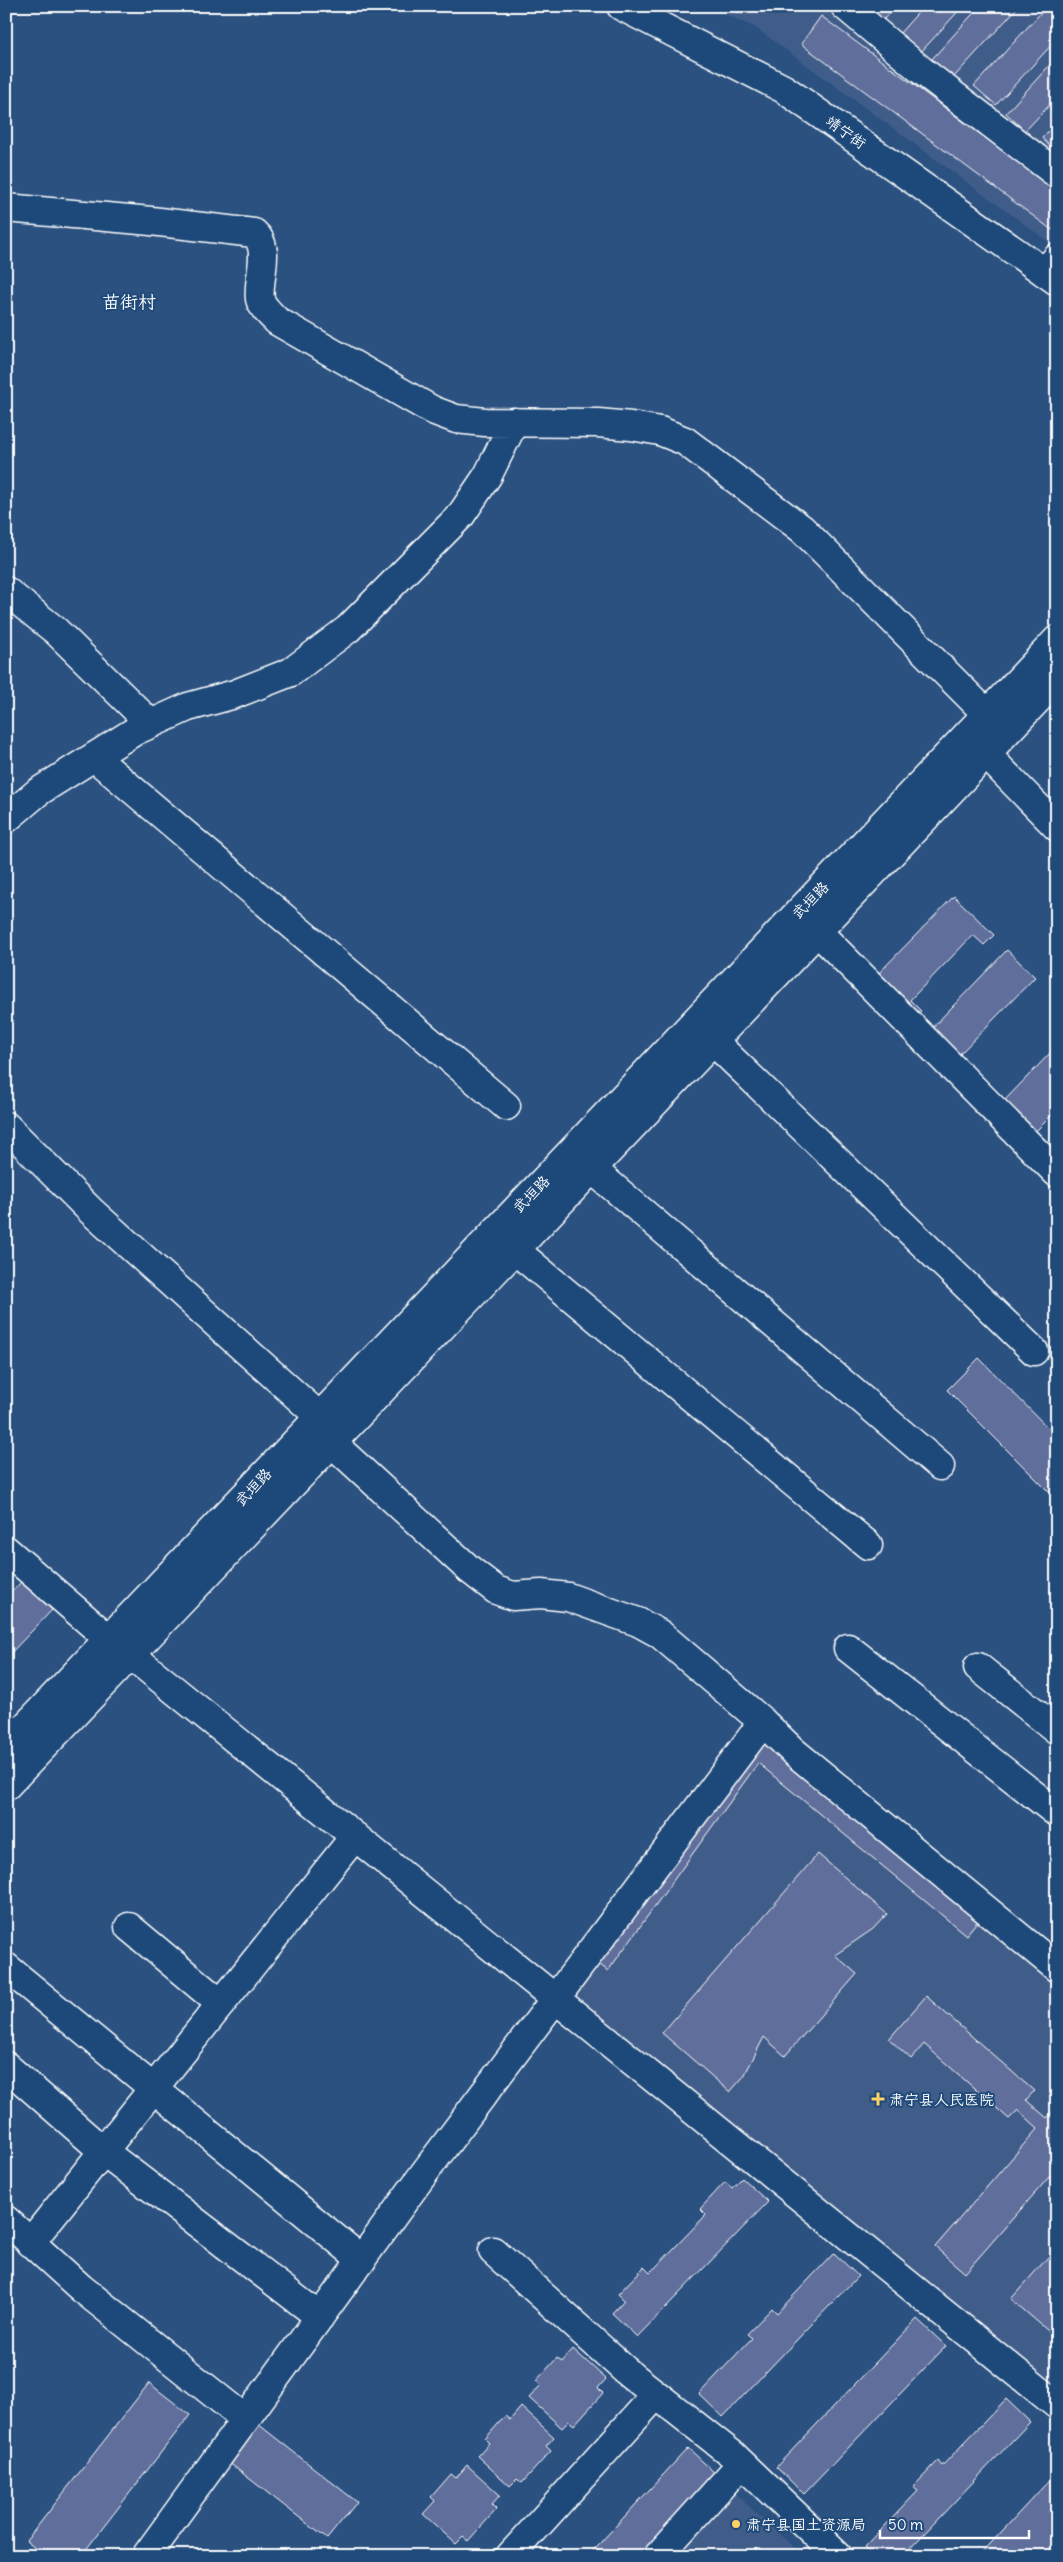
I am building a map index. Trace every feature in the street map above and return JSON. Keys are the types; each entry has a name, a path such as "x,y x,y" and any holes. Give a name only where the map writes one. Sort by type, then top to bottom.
{"street":[{"name":"靖宁街","path":"621,6 784,89 1053,270"},
{"path":"845,6 921,70 1057,174"},
{"path":"6,208 151,221 254,233 262,244 260,299 277,321 432,410 456,419 598,423 631,426 660,432 685,441 802,529 987,714"},
{"path":"6,819 38,792 151,724 188,707 235,694 291,672 348,629 461,515 488,475 514,422"},
{"path":"6,591 56,631 151,724"},
{"name":"武垣路","path":"6,1747 1057,640"},
{"name":"武垣路","path":"6,1786 1057,679"},
{"path":"986,754 1057,827"},
{"path":"94,757 506,1106"},
{"path":"817,931 1057,1173"},
{"path":"712,1041 1034,1351"},
{"path":"6,1126 91,1211 320,1417"},
{"path":"592,1169 940,1466"},
{"path":"515,1250 868,1545"},
{"path":"332,1443 470,1570 496,1590 513,1596 542,1594 568,1597 638,1622 660,1634 763,1722 793,1751 1057,1968"},
{"path":"6,1550 109,1639"},
{"path":"848,1648 1057,1813"},
{"path":"131,1655 1057,2405"},
{"path":"978,1667 1057,1730"},
{"path":"146,2556 362,2260 763,1722"},
{"path":"30,2243 355,1836"},
{"path":"129,1927 221,2004"},
{"path":"6,1967 362,2260"},
{"path":"6,2066 103,2151 320,2317"},
{"path":"6,2220 80,2288 245,2419"},
{"path":"493,2251 656,2395 742,2464 838,2556"},
{"path":"510,2556 656,2395"},
{"path":"658,2556 742,2464"}],"shaded area":[{"path":"707,6 1057,6 1057,248 756,28"},
{"name":"肃宁县人民医院","path":"760,1734 1057,1980 1057,2391 830,2203 570,1994"},
{"name":"肃宁县国土资源局","path":"733,2492 803,2556 675,2556"}],"building":[{"path":"725,6 746,6 742,14"},
{"path":"868,6 896,6 883,20"},
{"path":"924,6 963,6 920,53 899,34"},
{"path":"980,6 1019,6 953,78 932,59"},
{"path":"1047,6 1057,6 1057,39 996,105 974,86"},
{"path":"821,16 1057,191 1057,224 1052,230 801,44"},
{"path":"1057,57 1057,97 1025,131 1006,113"},
{"path":"1057,122 1057,154 1042,138"},
{"path":"954,896 994,935 984,945 973,935 910,1000 921,1011 914,1018 873,979"},
{"path":"1007,950 1035,977 956,1058 928,1032"},
{"path":"1057,1046 1057,1110 1034,1133 1002,1103"},
{"path":"979,1358 1057,1437 1057,1500 947,1390"},
{"path":"22,1581 52,1610 6,1658 6,1598"},
{"path":"760,1734 981,1917 966,1935 758,1763 608,1971 595,1961"},
{"path":"818,1854 887,1914 873,1929 835,1955 857,1974 785,2056 764,2037 744,2076 730,2092 662,2033"},
{"path":"926,1996 1034,2091 1026,2100 1047,2118 1057,2107 1057,2168 965,2273 935,2247 1038,2128 1018,2110 1009,2119 924,2044 911,2059 889,2039"},
{"path":"742,2178 768,2202 637,2337 612,2313 624,2300 618,2294 644,2267 650,2273 706,2215 700,2209 725,2182 732,2188"},
{"path":"1057,2247 1057,2333 1054,2336 1011,2299"},
{"path":"834,2253 858,2276 723,2417 699,2394 752,2338 747,2334 772,2308 777,2313"},
{"path":"917,2319 946,2346 804,2494 776,2467"},
{"path":"573,2349 606,2379 598,2388 603,2393 574,2425 569,2421 562,2428 529,2398 541,2385 536,2381 557,2358 562,2362"},
{"path":"149,2383 190,2415 81,2556 45,2556 26,2541"},
{"path":"1006,2399 1030,2422 903,2556 874,2556 865,2547 918,2491 913,2487 938,2461 942,2466"},
{"path":"521,2407 554,2437 546,2446 551,2451 522,2483 517,2479 510,2486 477,2456 489,2443 485,2439 505,2416 510,2420"},
{"path":"258,2424 357,2502 327,2539 228,2462"},
{"path":"688,2448 717,2475 642,2556 588,2556"},
{"path":"467,2465 500,2495 492,2504 497,2509 468,2541 463,2537 456,2544 423,2514 435,2501 431,2497 451,2474 456,2478"},
{"path":"1057,2472 1057,2556 979,2556"}],"place":[{"name":"肃宁县人民医院","path":"878,2099"},
{"name":"肃宁县国土资源局","path":"736,2524"}],"district":[{"name":"苗街村","path":"129,301"}]}
